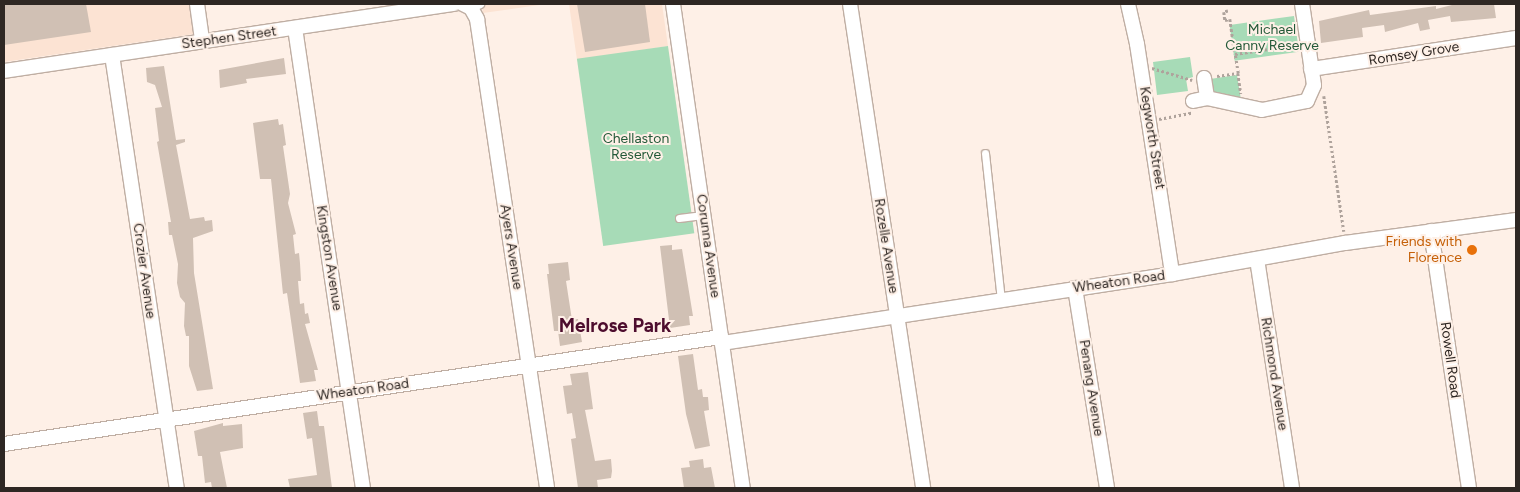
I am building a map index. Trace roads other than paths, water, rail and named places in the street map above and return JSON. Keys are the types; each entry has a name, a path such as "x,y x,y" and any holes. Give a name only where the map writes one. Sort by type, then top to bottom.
{"street":[{"path":"197,4 202,42"},
{"name":"Stephen Street","path":"4,71 294,28 378,9 454,4"},
{"name":"Corunna Avenue","path":"672,4 743,488"},
{"name":"Rozelle Avenue","path":"850,4 923,488"},
{"name":"Kegworth Street","path":"1128,4 1140,64 1172,274"},
{"path":"1204,78 1195,99 1262,110 1307,101 1314,85 1302,4"},
{"name":"Ayers Avenue","path":"471,5 477,19 547,488"},
{"name":"Kingston Avenue","path":"294,28 363,488"},
{"name":"Romsey Grove","path":"1311,69 1516,38"},
{"name":"Crozier Avenue","path":"112,54 177,488"},
{"name":"Wheaton Road","path":"4,444 529,366 897,317 1172,274 1345,243 1516,220"},
{"name":"Rowell Road","path":"1431,231 1469,488"},
{"name":"Richmond Avenue","path":"1257,259 1292,488"},
{"name":"Penang Avenue","path":"1075,288 1107,488"}],"lane":[{"path":"985,153 1001,300"},
{"path":"678,218 704,215"}],"place":[{"name":"Friends with Florence","path":"1472,250"}],"district":[{"name":"Melrose Park","path":"615,326"}],"park label":[{"name":"Michael Canny Reserve","path":"1272,38"},
{"name":"Chellaston Reserve","path":"636,148"}]}
